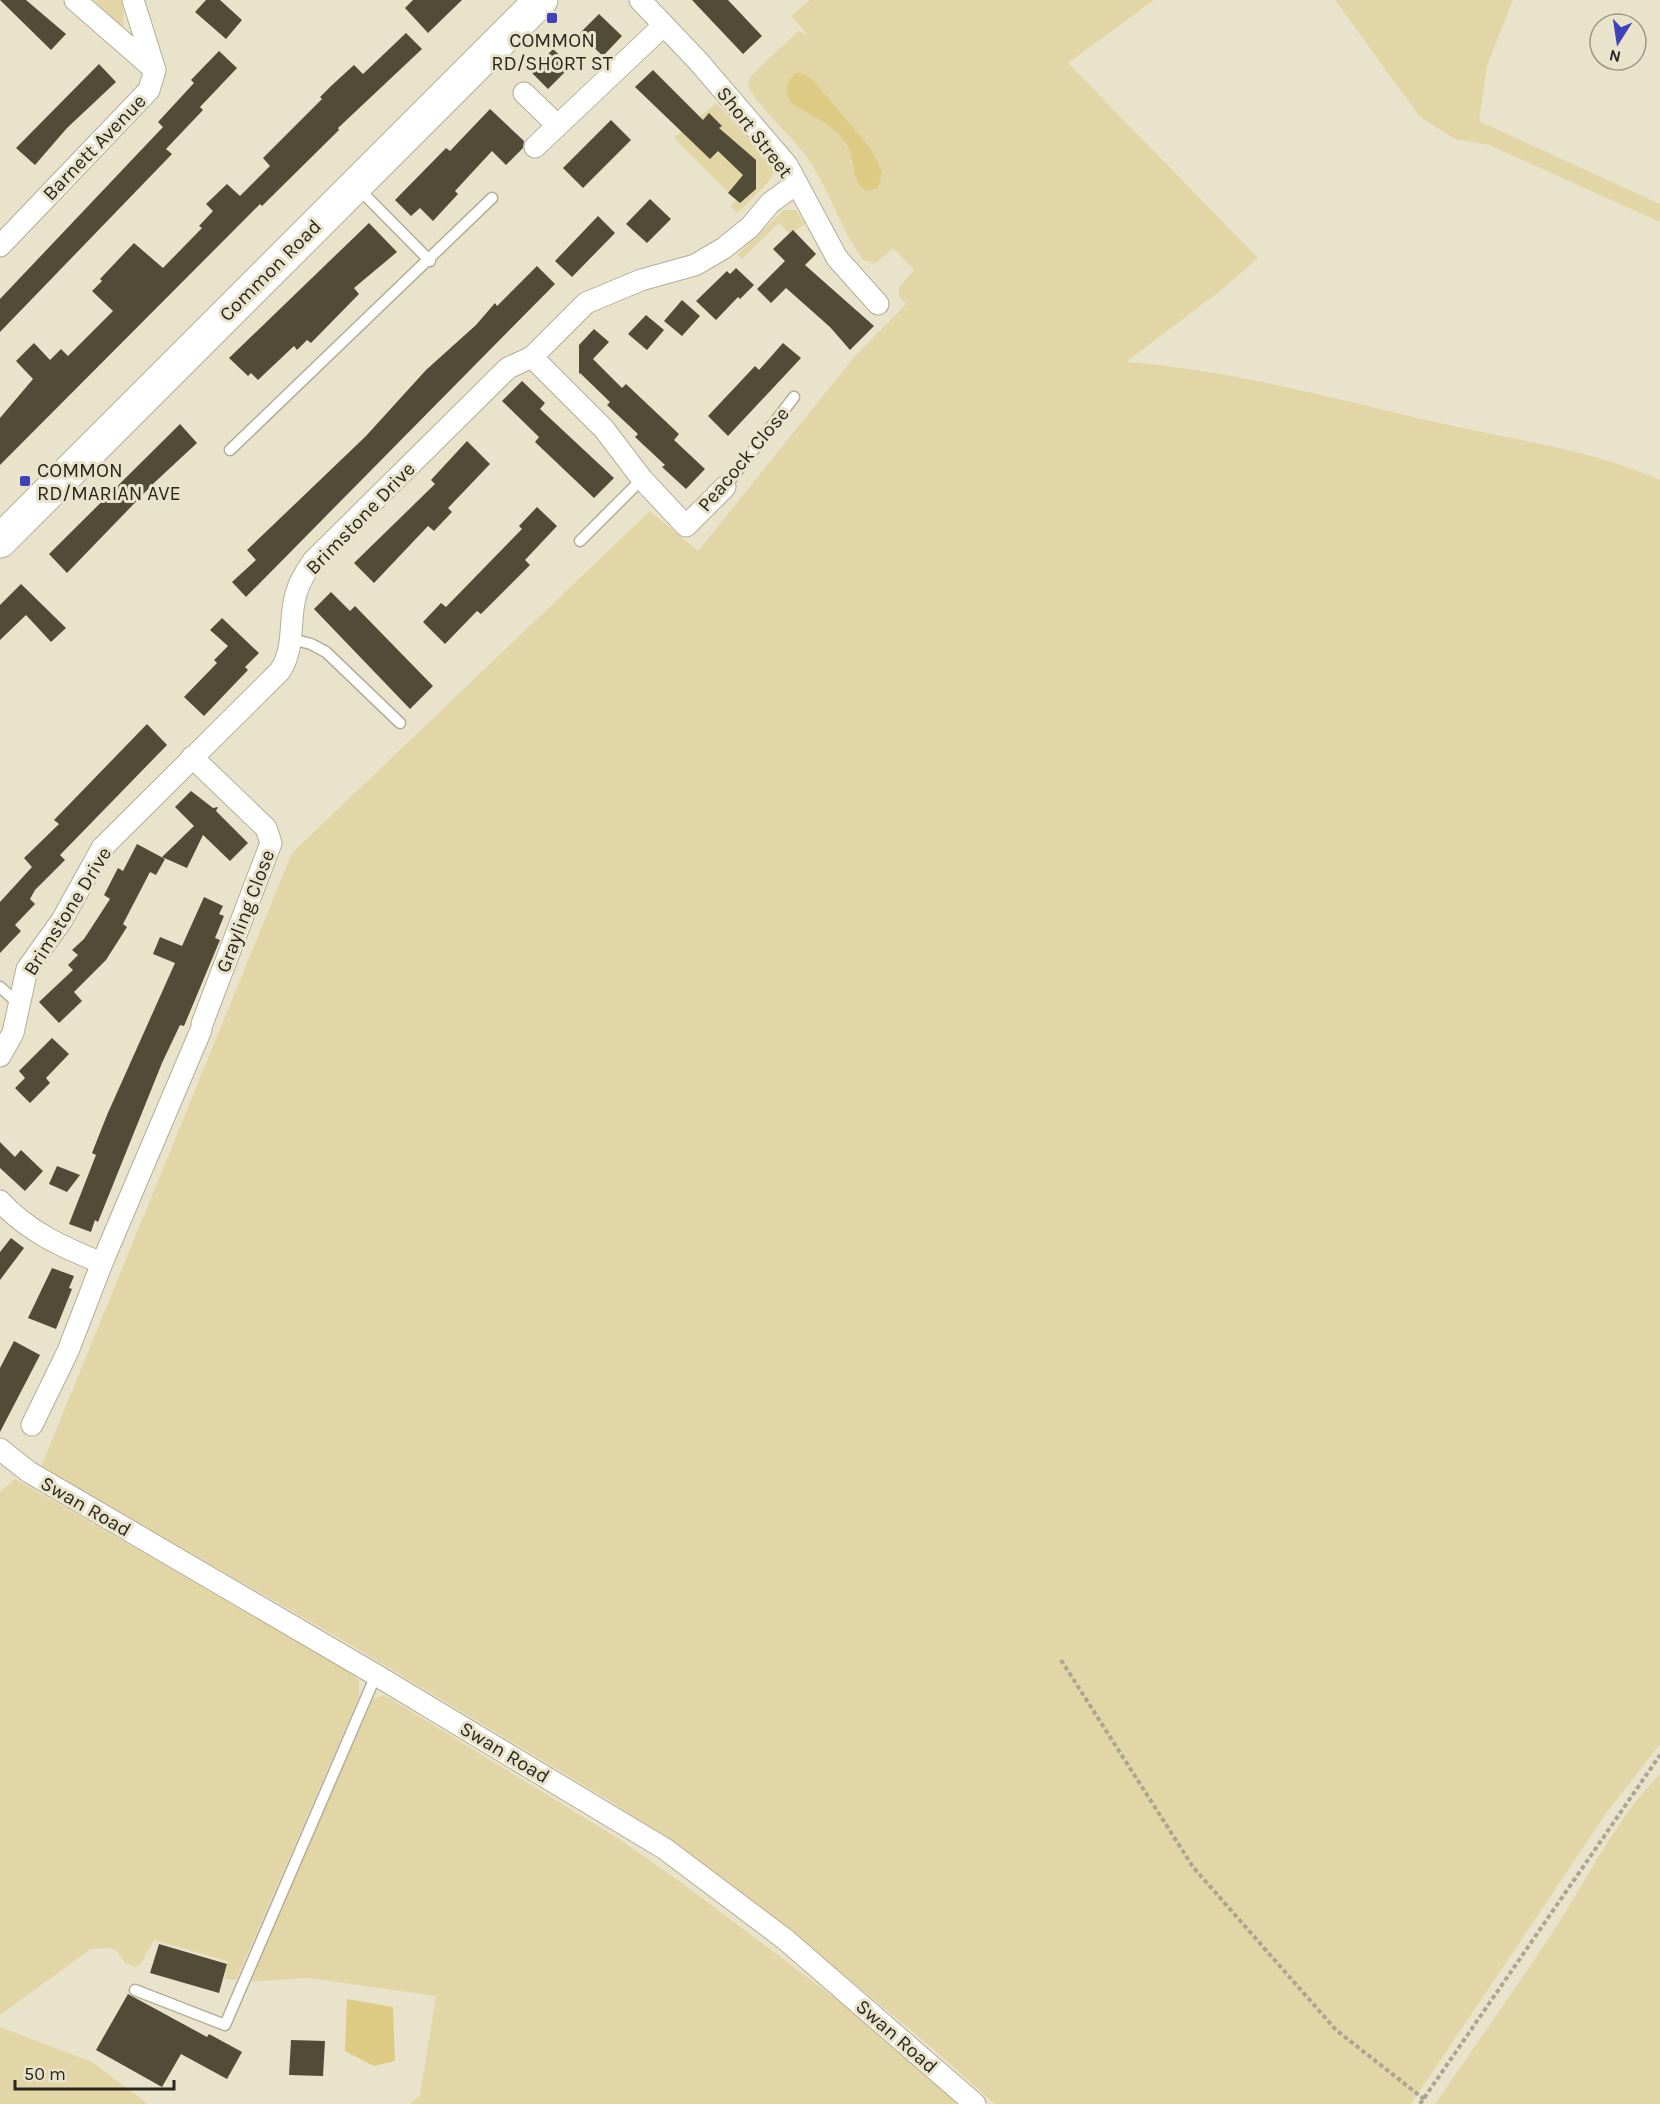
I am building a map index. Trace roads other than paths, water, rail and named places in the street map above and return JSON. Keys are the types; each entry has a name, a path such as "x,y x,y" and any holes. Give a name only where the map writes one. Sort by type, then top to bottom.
{"main road":[{"name":"Common Road","path":"0,541 541,0"}],"street":[{"path":"75,0 155,70"},
{"name":"Barnett Avenue","path":"0,246 149,90 155,70 133,0"},
{"name":"Short Street","path":"640,0 787,165 837,258 878,304"},
{"path":"535,147 664,25"},
{"path":"524,93 557,125"},
{"name":"Brimstone Drive","path":"0,1056 13,1033 27,969 62,920 102,848 280,671 290,651 296,592 313,561 508,368 532,357 586,303 641,280 694,265 750,227 770,203 796,184"},
{"name":"Peacock Close","path":"532,357 604,429 642,479 686,526 725,487"},
{"name":"Grayling Close","path":"32,1425 68,1351 102,1263 201,1027 271,843 266,828 192,757"},
{"path":"0,1201 43,1236 68,1250 102,1263"},
{"name":"Swan Road","path":"0,1449 29,1472 376,1675 665,1849 786,1940 975,2104"}],"lane":[{"path":"356,186 430,261"},
{"path":"230,450 430,261 492,198"},
{"name":"Peacock Close","path":"725,487 794,397"},
{"path":"580,541 642,479"},
{"path":"292,639 311,644 326,652 400,723"},
{"path":"0,987 20,1005"},
{"path":"135,1990 225,2025 376,1675"}],"place":[{"name":"COMMON RD/SHORT ST","path":"552,18"},
{"name":"COMMON RD/MARIAN AVE","path":"25,481"}]}
